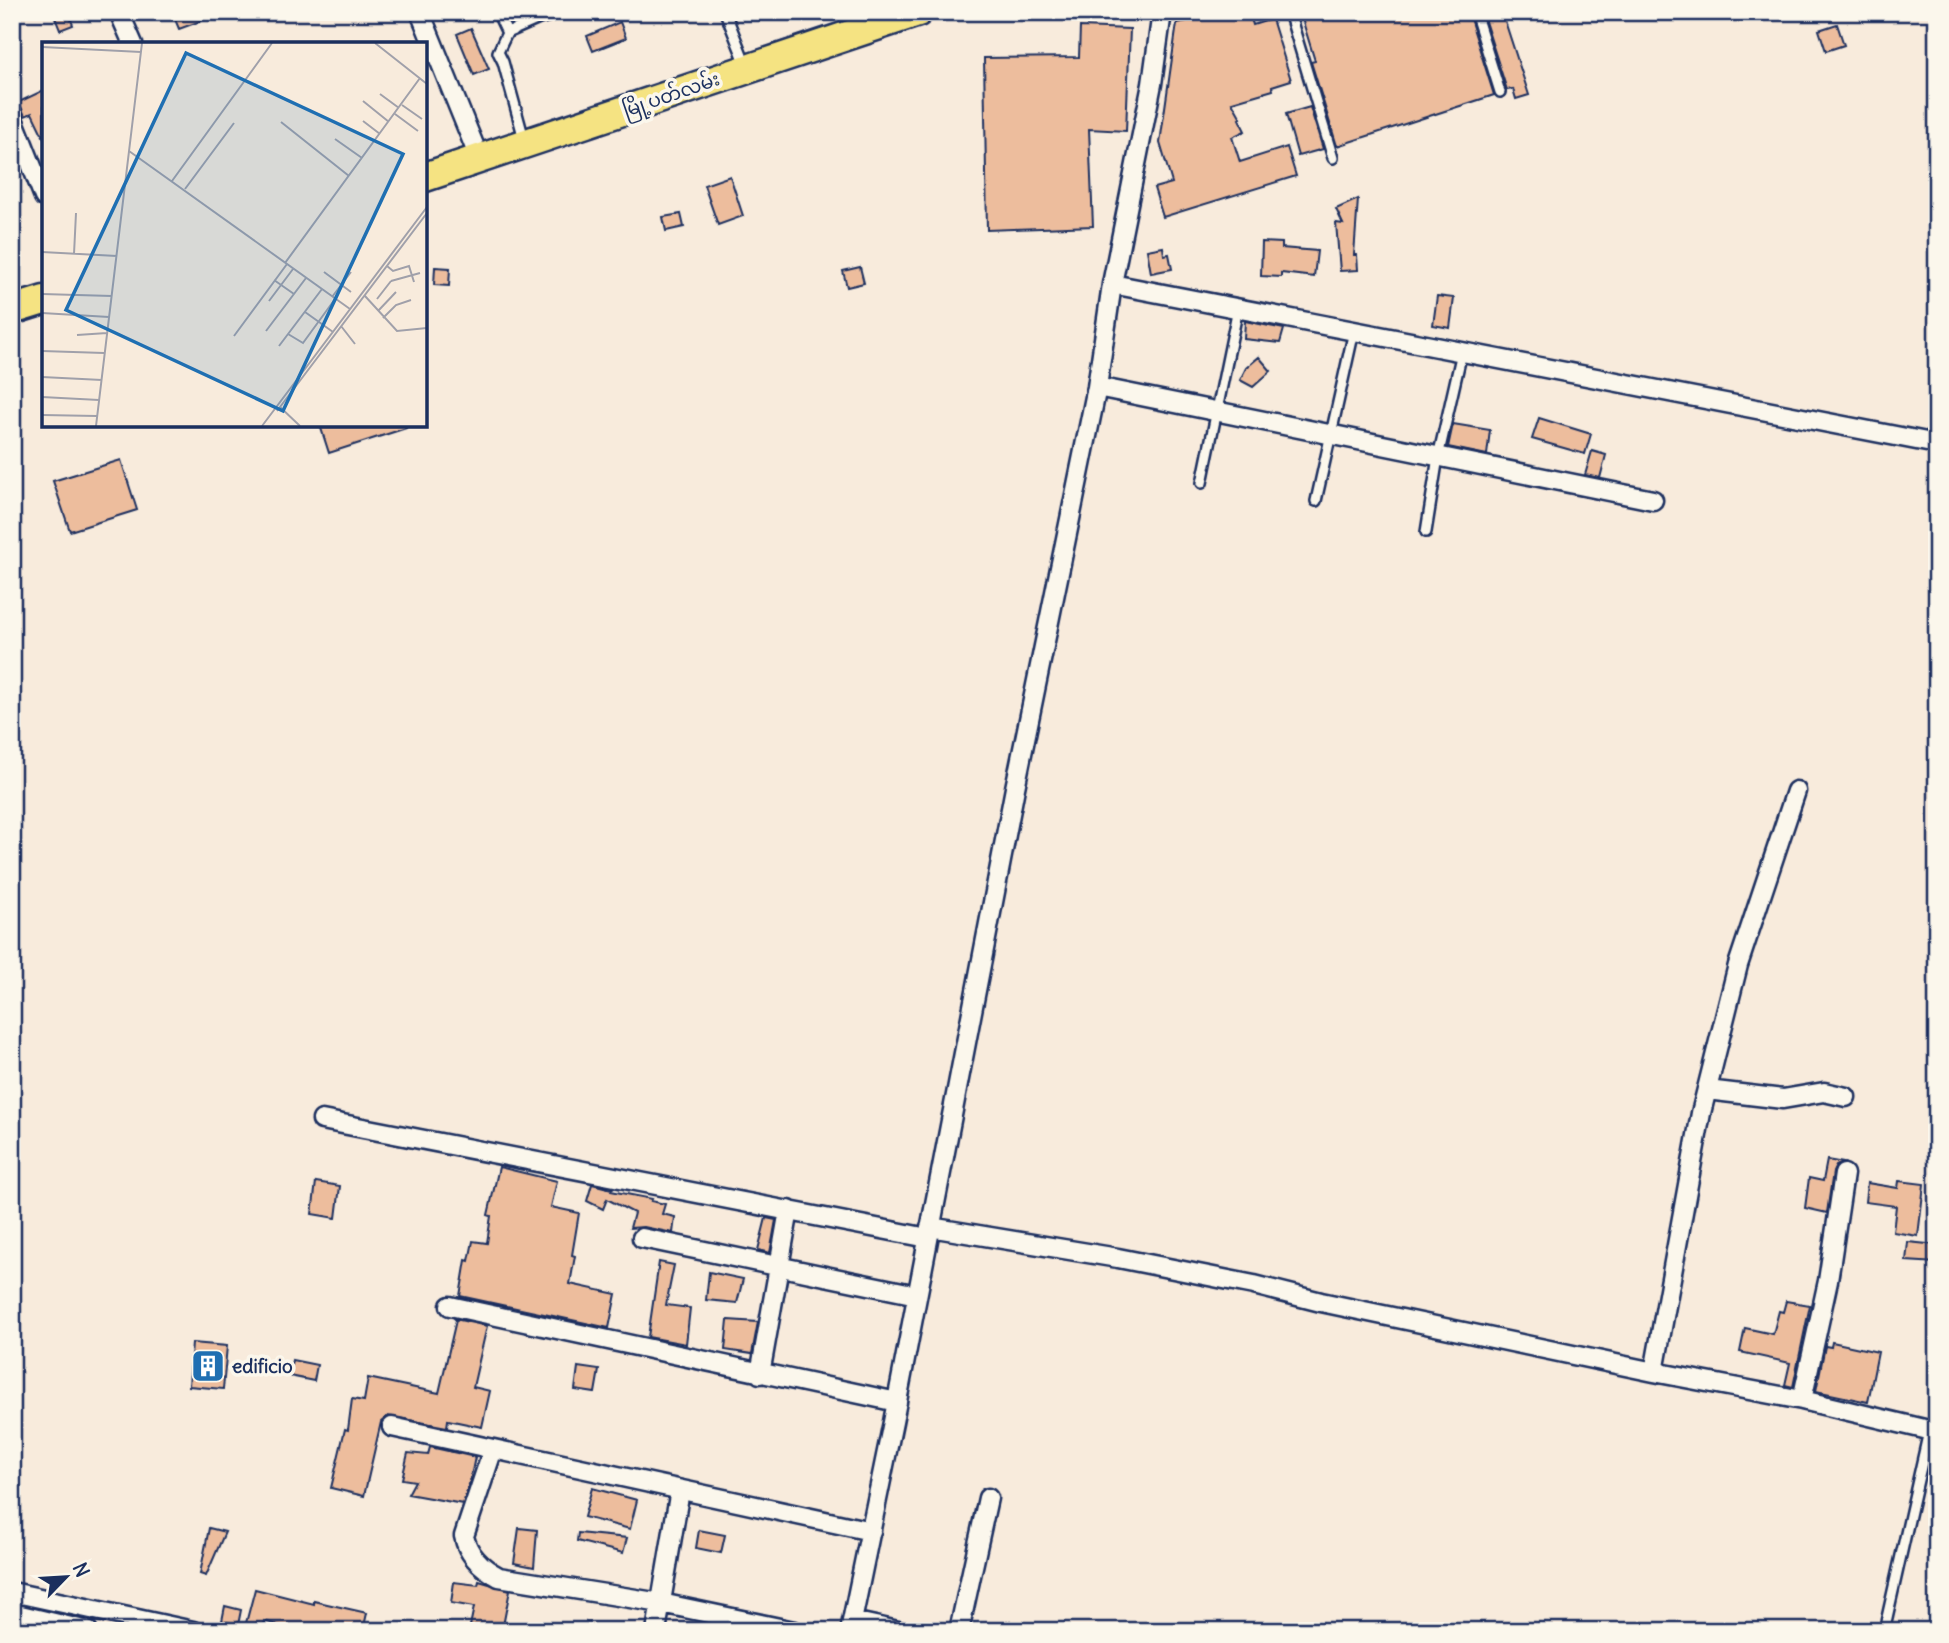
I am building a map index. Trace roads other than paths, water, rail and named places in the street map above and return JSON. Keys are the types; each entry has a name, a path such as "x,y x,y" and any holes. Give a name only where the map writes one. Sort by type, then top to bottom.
{"main road":[{"name":"မြို့ပတ်လမ်း","path":"427,176 748,68 853,22 918,12"},
{"path":"12,310 42,301"}],"street":[{"path":"119,12 132,42"},
{"path":"420,12 480,160"},
{"path":"898,1631 851,1626 1015,789 1097,387 1112,284 1152,84 1162,12"},
{"path":"12,116 42,192"},
{"path":"1112,284 1937,444"},
{"path":"1097,387 1653,500"},
{"path":"1654,1372 1700,1113 1738,965 1796,791"},
{"path":"1707,1090 1783,1099 1824,1092 1846,1097"},
{"path":"322,1120 789,1210 1159,1266 1654,1372 1802,1400 1933,1431"},
{"path":"1802,1400 1828,1281 1844,1174"},
{"path":"760,1374 789,1210"},
{"path":"642,1238 917,1295"},
{"path":"450,1306 897,1402"},
{"path":"392,1427 871,1531"},
{"path":"493,1449 464,1536 466,1548 484,1569 499,1577 661,1603 794,1631"},
{"path":"656,1631 680,1490"},
{"path":"959,1631 988,1497"},
{"path":"12,1592 192,1631"},
{"path":"61,1625 65,1602"},
{"path":"16,1620 88,1631"}],"lane":[{"path":"497,12 508,33"},
{"path":"526,144 498,52 508,33 539,19 564,12"},
{"path":"725,12 748,68"},
{"path":"1289,12 1332,158"},
{"path":"1475,12 1500,92"},
{"path":"1202,483 1238,308"},
{"path":"1316,502 1354,331"},
{"path":"1426,532 1438,457 1461,352"},
{"path":"1884,1631 1933,1431"}],"place":[{"name":"edificio","path":"208,1366"}]}
